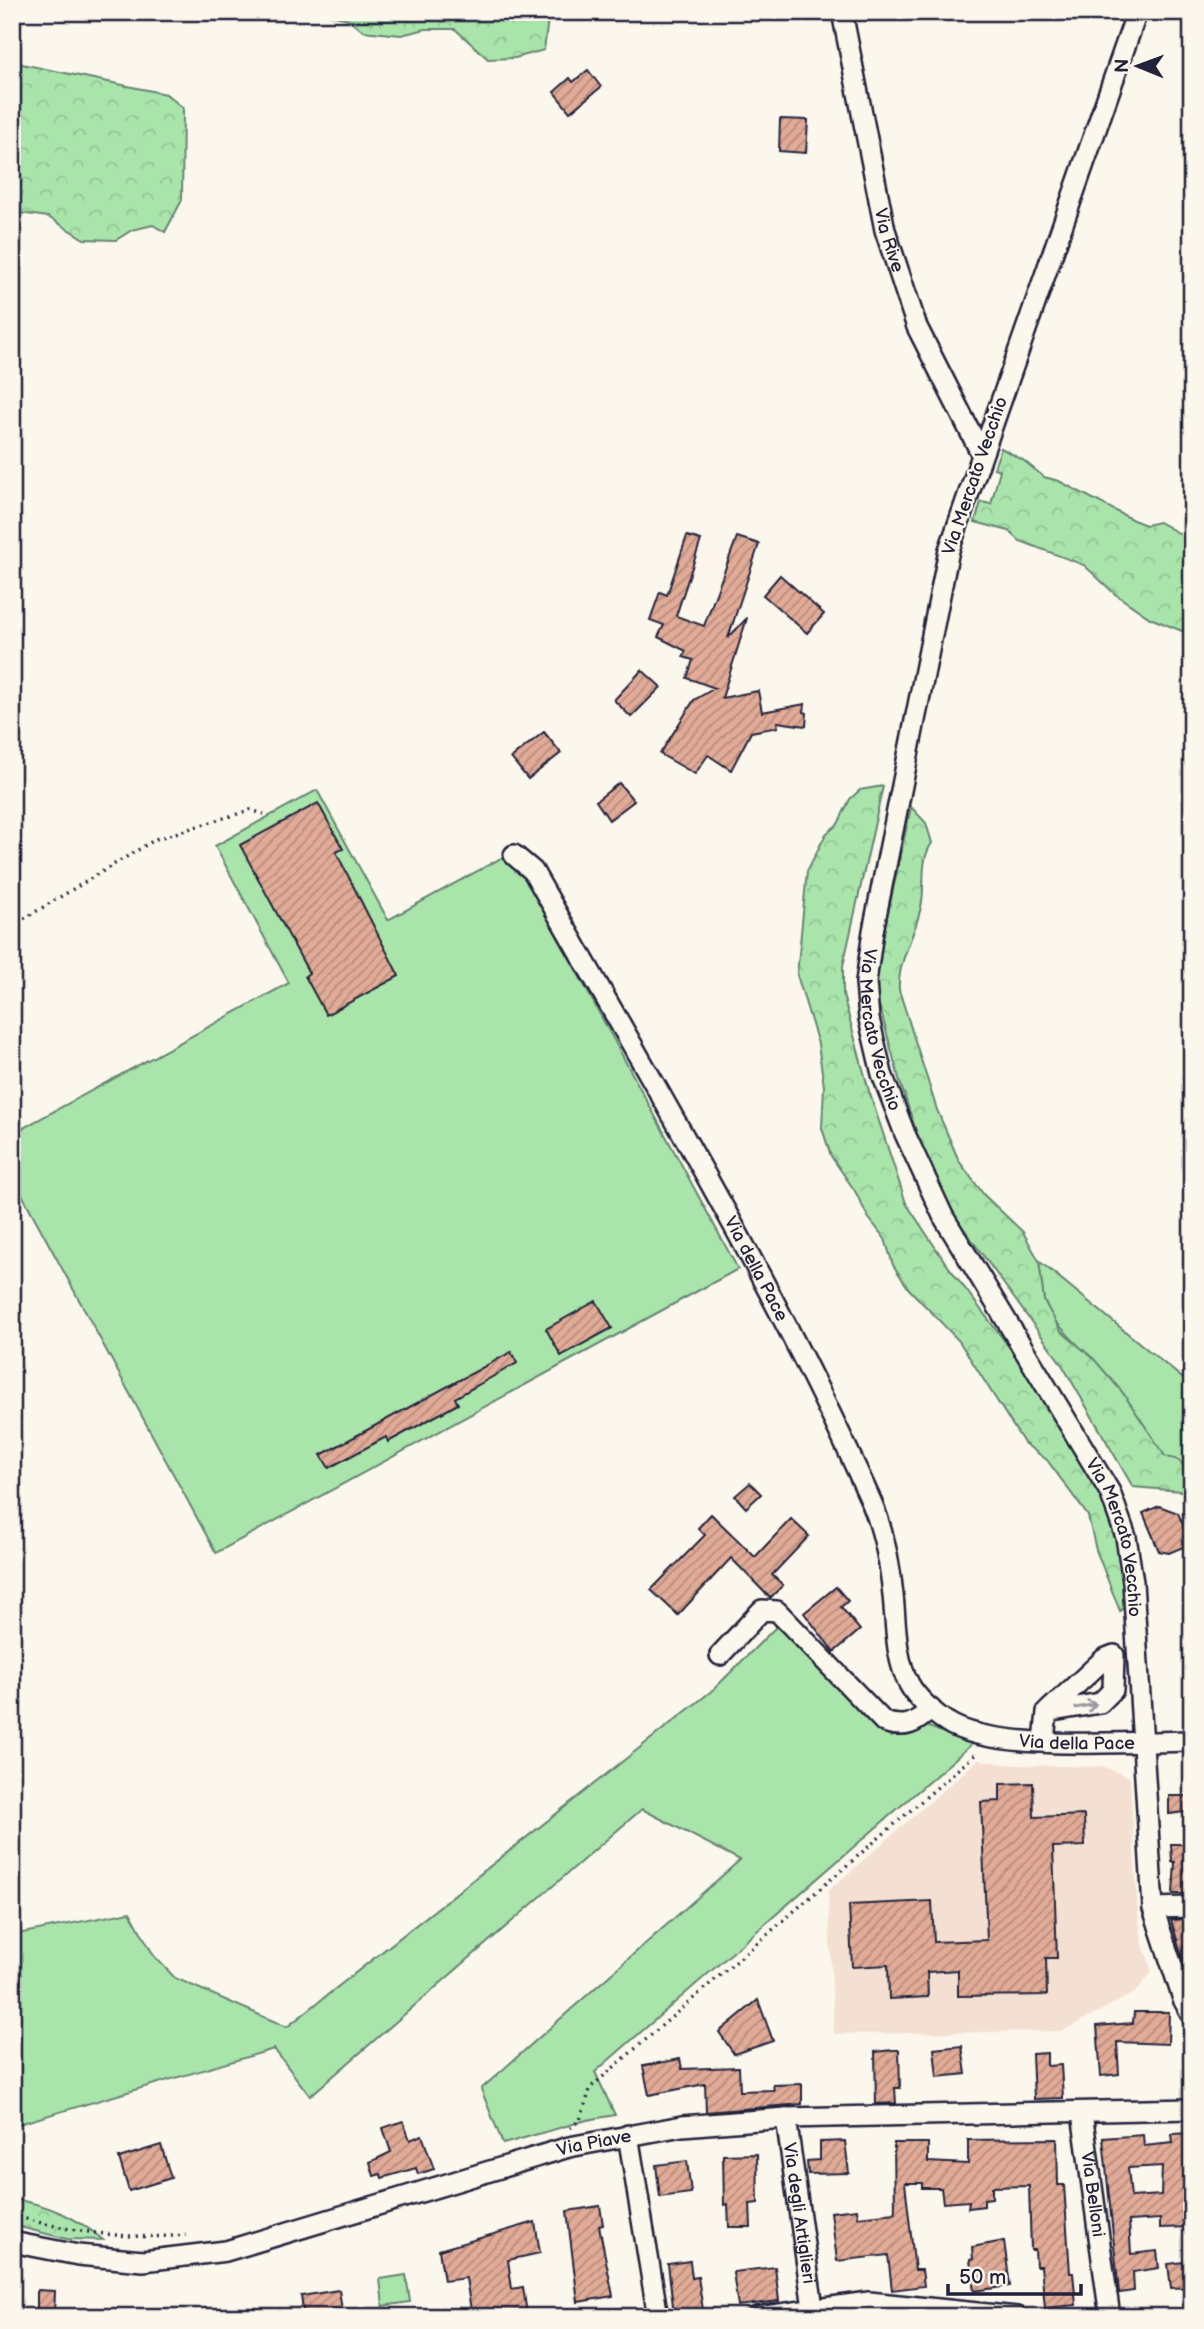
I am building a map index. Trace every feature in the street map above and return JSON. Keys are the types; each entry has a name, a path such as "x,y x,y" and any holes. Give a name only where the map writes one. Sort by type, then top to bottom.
{"street":[{"name":"Via Rive","path":"842,12 884,230 917,327 981,453"},
{"name":"Via Mercato Vecchio","path":"1137,12 948,550 919,688 873,931 866,982 869,1019 882,1074 943,1216 1110,1492 1126,1537 1133,1582 1145,1742 1153,1908 1183,1999 1192,2016"},
{"name":"Via della Pace","path":"514,855 533,871 721,1202 842,1436 873,1507 887,1557 898,1647 909,1684 931,1709 964,1731 992,1739 1192,1741"},
{"path":"720,1655 762,1610 778,1611 884,1721 900,1727 916,1723 931,1709"},
{"path":"1044,1741 1047,1713"},
{"path":"1153,1908 1192,1907"},
{"name":"Via Piave","path":"12,2242 78,2255 143,2260 226,2251 569,2147 682,2126 786,2118 1192,2109"},
{"name":"Via Belloni","path":"1082,2113 1110,2317"},
{"name":"Via degli Artiglieri","path":"786,2118 813,2308"},
{"path":"628,2135 659,2317"},
{"path":"758,2317 869,2301 1017,2317"}],"path":[{"path":"12,926 156,839 250,810 264,814"},
{"path":"561,2134 580,2120 591,2087 939,1788 992,1739"},
{"path":"12,2215 75,2232 160,2238 198,2235"}],"shaded area":[{"path":"978,1760 1015,1765 1104,1767 1130,1777 1138,1913 1142,1941 1152,1972 1136,1992 1062,2031 834,2034 828,1891"}],"green space":[{"path":"288,12 549,12 544,50 515,58 488,59 455,29 426,29 401,35 363,31 348,19 323,13 304,15"},
{"path":"12,62 166,94 183,108 182,200 165,232 153,225 132,230 116,240 84,239 48,217 12,212"},
{"path":"1001,448 1023,460 1044,477 1059,481 1133,520 1146,525 1159,522 1192,541 1192,635 1150,618 1115,594 1084,565 1020,541 1009,531 975,522 981,502 991,504 1000,470 994,468"},
{"path":"883,786 843,966 843,995 869,1091 906,1203 945,1262 1034,1380 1089,1473 1118,1530 1127,1604 1120,1611 1096,1550 1088,1516 1047,1460 1024,1443 959,1341 909,1289 893,1265 885,1239 868,1217 855,1191 831,1156 822,1128 824,1086 818,1044 797,975 807,871 826,834 838,824 850,799 860,790"},
{"path":"317,790 388,920 512,852 738,1269 216,1553 12,1176 12,1134 289,983 215,846"},
{"path":"911,807 926,823 932,843 924,864 920,912 901,967 899,990 937,1110 959,1161 984,1195 1023,1232 1039,1261 1044,1301 1061,1331 1094,1359 1123,1393 1165,1456 1178,1460 1192,1474 1192,1492 1133,1487 1061,1363 935,1189 900,1082 875,990 876,968"},
{"path":"1039,1261 1192,1386 1192,1474 1178,1460 1165,1457 1123,1393 1054,1320 1044,1301"},
{"path":"781,1622 891,1737 924,1725 972,1744 595,2072 615,2115 587,2120 503,2144 481,2089 740,1860 642,1809 310,2096 274,2049 12,2126 12,1935 130,1912 154,1956 175,1978 287,2027 714,1689"},
{"path":"12,2199 61,2213 103,2240 67,2239 12,2225"},
{"path":"406,2275 410,2302 383,2306 380,2279"}],"building":[{"path":"588,70 601,87 570,112 554,92 570,78 573,82"},
{"path":"780,119 808,120 806,153 779,151"},
{"path":"687,536 701,540 676,616 704,626 737,537 759,544 728,638 747,618 722,698 758,691 762,712 805,704 804,712 807,713 806,726 777,722 778,727 751,732 731,770 708,755 695,774 660,754 694,700 715,688 687,678 693,660 683,657 686,651 658,637 664,625 650,620 660,592 667,595"},
{"path":"780,575 824,614 807,633 763,595"},
{"path":"642,670 661,687 631,717 614,700"},
{"path":"544,732 561,753 528,779 511,758"},
{"path":"619,783 634,801 609,820 596,801"},
{"path":"318,803 343,849 336,852 399,976 326,1015 305,976 309,973 240,845"},
{"path":"596,1301 612,1328 561,1356 546,1329"},
{"path":"511,1352 517,1363 455,1398 458,1404 388,1442 386,1437 329,1468 321,1455"},
{"path":"750,1483 761,1494 746,1508 735,1496"},
{"path":"1159,1506 1178,1513 1189,1539 1183,1547 1169,1553 1159,1551 1143,1513"},
{"path":"711,1514 755,1557 791,1519 809,1536 772,1575 783,1585 770,1598 731,1558 678,1615 651,1590 705,1535 698,1528"},
{"path":"836,1587 848,1601 841,1607 860,1630 834,1652 804,1613"},
{"path":"1033,1783 1034,1817 1084,1815 1085,1846 1053,1847 1057,1958 1046,1958 1047,1995 958,1996 958,1970 927,1972 928,1997 889,1999 888,1965 852,1967 849,1905 932,1901 934,1942 987,1940 981,1802 1000,1801 1000,1784"},
{"path":"1169,1796 1192,1796 1192,1811 1169,1814"},
{"path":"1171,1844 1192,1844 1192,1894 1173,1894 1175,1862 1172,1862"},
{"path":"1187,1919 1192,1937 1189,1979 1171,1920"},
{"path":"758,2000 773,2041 734,2054 719,2032"},
{"path":"1134,2012 1169,2012 1168,2044 1117,2042 1119,2074 1101,2076 1097,2026 1133,2023"},
{"path":"962,2046 966,2074 937,2077 934,2049"},
{"path":"899,2050 900,2088 895,2088 896,2103 876,2104 875,2052"},
{"path":"1047,2053 1047,2066 1061,2065 1063,2098 1034,2099 1032,2054"},
{"path":"680,2059 682,2069 739,2067 740,2091 774,2090 773,2085 802,2084 802,2104 706,2112 705,2084 649,2095 643,2066"},
{"path":"403,2121 410,2140 422,2135 434,2169 418,2174 416,2168 382,2178 381,2174 374,2176 370,2162 391,2152 383,2128"},
{"path":"1192,2133 1192,2227 1160,2228 1160,2219 1129,2221 1131,2254 1157,2251 1159,2268 1133,2272 1134,2291 1119,2293 1103,2138 1143,2135 1144,2146 1173,2143 1172,2134","holes":["1162,2166 1161,2195 1131,2197 1128,2168"]},
{"path":"1057,2139 1058,2185 1064,2185 1070,2273 1073,2273 1076,2305 1045,2308 1041,2266 1036,2266 1035,2250 1031,2250 1029,2186 992,2187 992,2198 984,2199 984,2206 968,2208 969,2201 943,2203 941,2188 922,2188 922,2183 905,2183 915,2270 922,2270 924,2286 892,2290 888,2255 837,2261 831,2212 857,2209 858,2217 895,2213 894,2143 928,2143 928,2162 968,2164 968,2140"},
{"path":"845,2141 849,2173 808,2174 807,2161 820,2160 820,2142"},
{"path":"161,2145 171,2178 129,2191 119,2158"},
{"path":"757,2154 758,2203 750,2204 751,2227 729,2227 728,2204 724,2205 723,2155"},
{"path":"687,2161 691,2193 660,2197 656,2165"},
{"path":"600,2206 603,2225 599,2226 613,2296 578,2302 567,2211"},
{"path":"535,2222 540,2253 508,2260 512,2289 523,2287 527,2314 472,2317 466,2278 444,2281 439,2250"},
{"path":"1004,2241 1010,2286 974,2291 970,2260 973,2259 972,2247"},
{"path":"690,2261 692,2278 698,2277 703,2310 674,2314 668,2264"},
{"path":"1192,2261 1192,2287 1171,2288 1168,2264"},
{"path":"775,2267 779,2301 738,2306 733,2272"},
{"path":"37,2290 55,2291 54,2317 37,2317"},
{"path":"339,2290 343,2317 304,2317 301,2296"}]}
